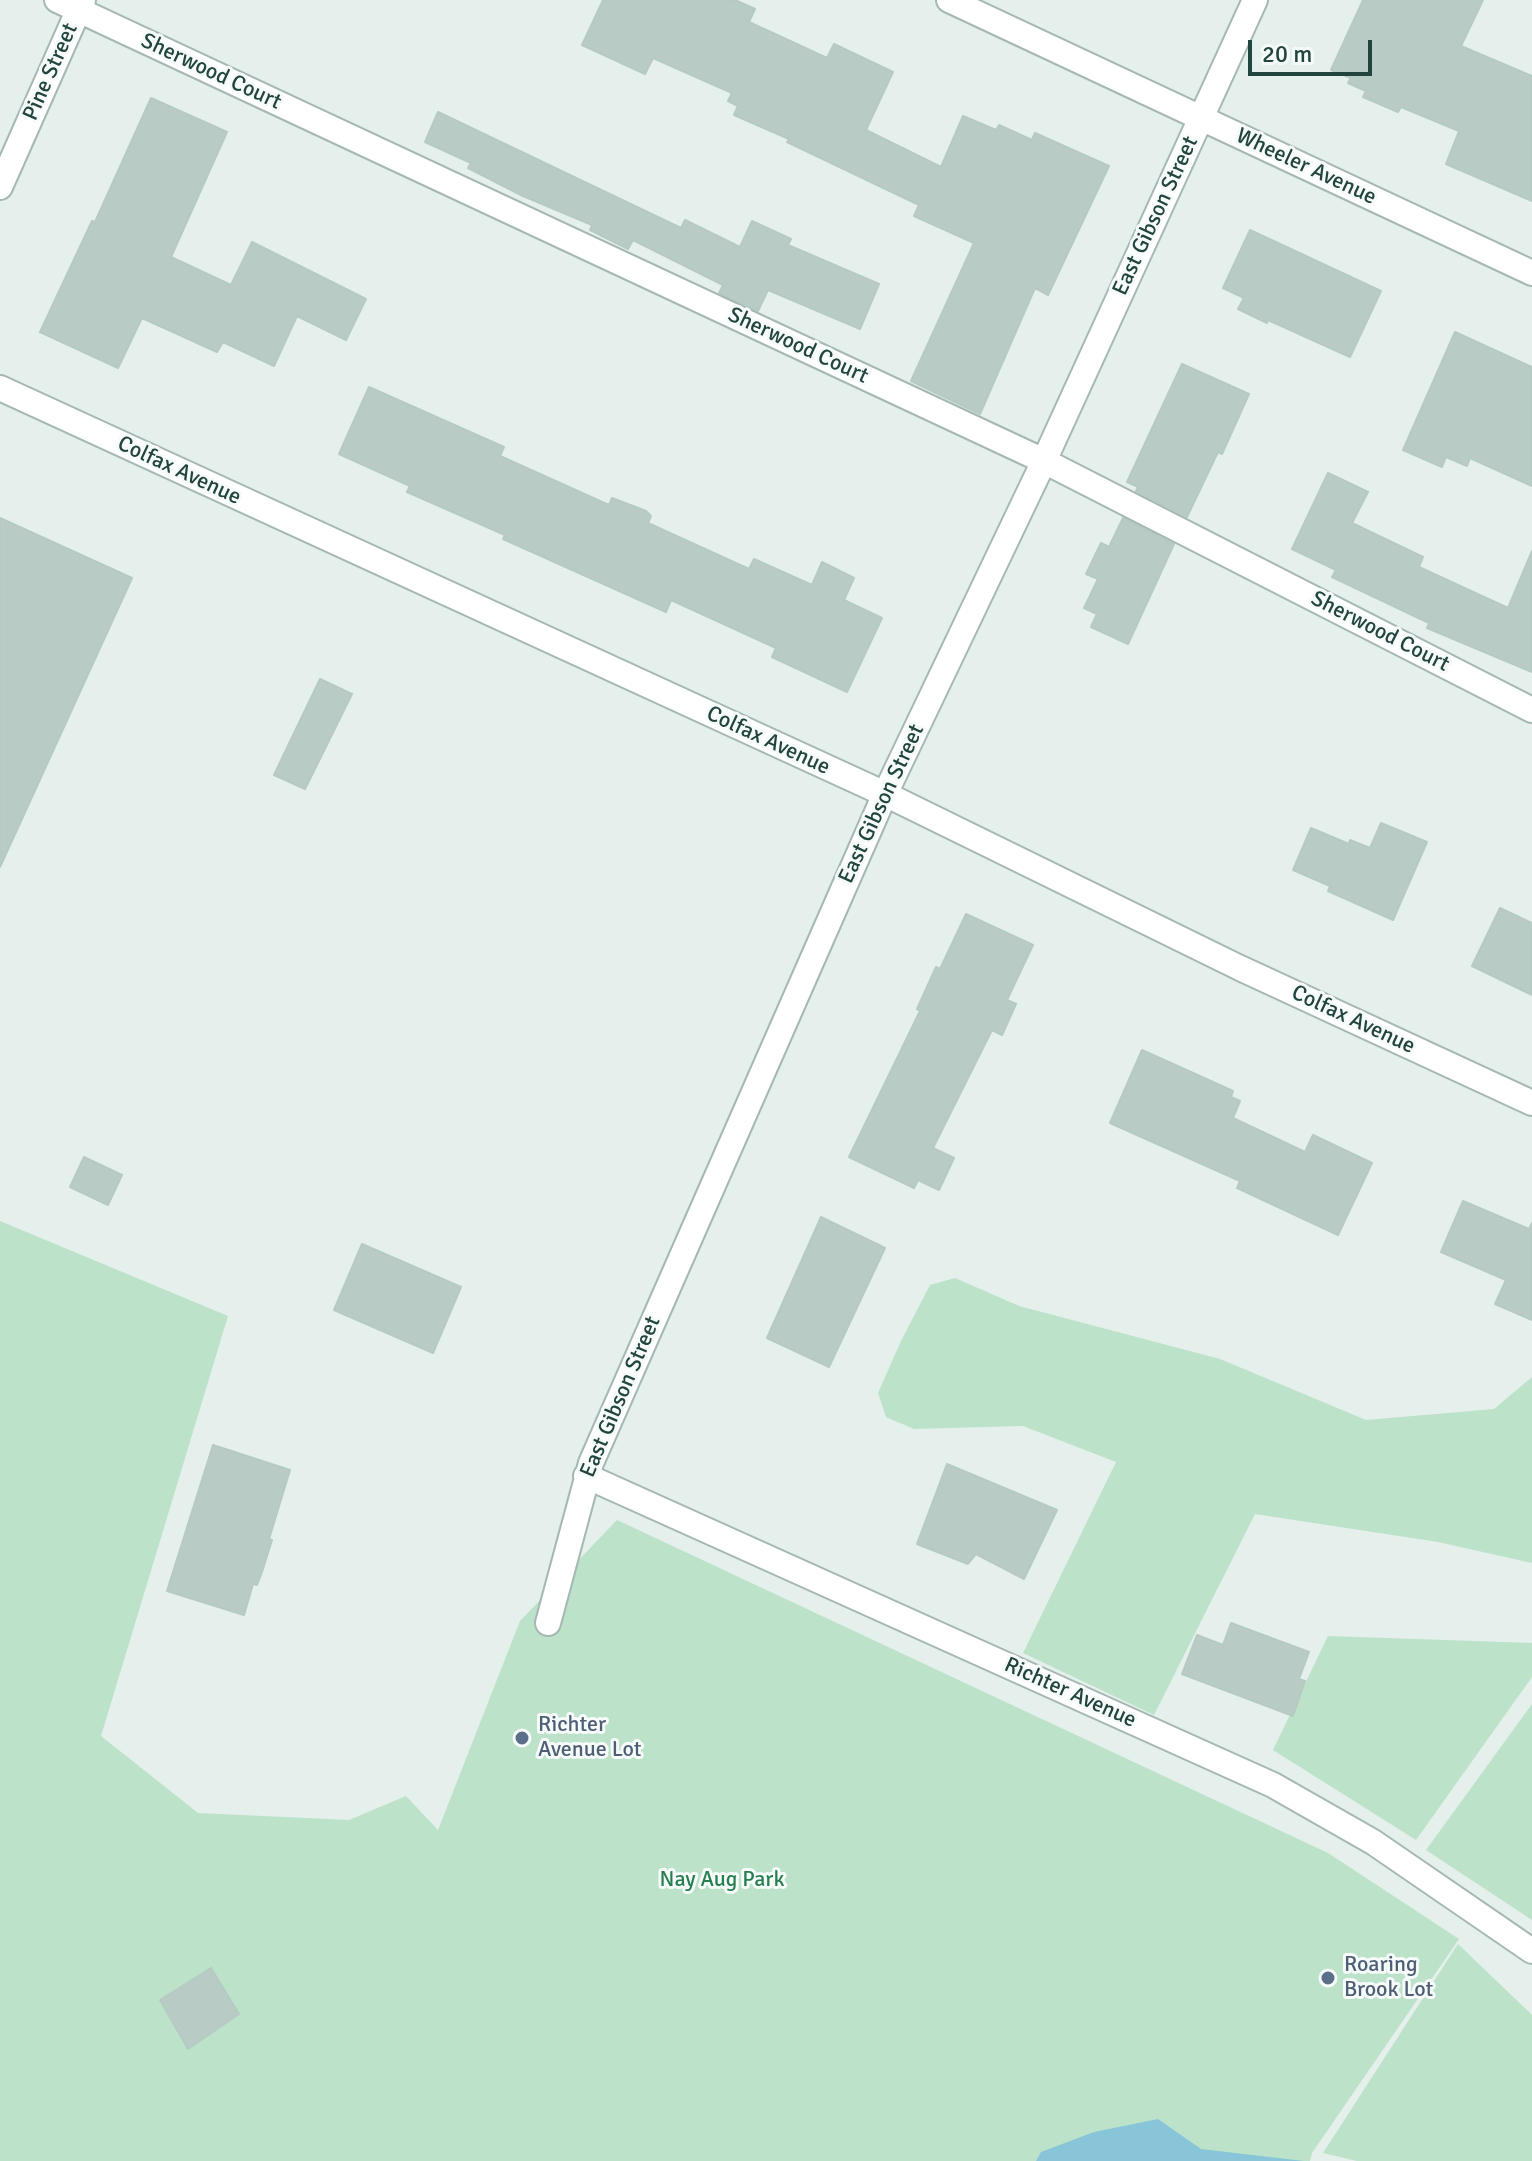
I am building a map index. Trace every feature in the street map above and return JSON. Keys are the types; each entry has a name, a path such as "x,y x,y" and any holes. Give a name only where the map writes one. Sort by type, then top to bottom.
{"street":[{"name":"Wheeler Avenue","path":"949,0 1532,273"},
{"name":"East Gibson Street","path":"548,1623 586,1476 885,794 1044,461 1255,0"},
{"name":"Pine Street","path":"0,187 73,3"},
{"name":"Sherwood Court","path":"73,3 1044,461 1532,710"},
{"name":"Colfax Avenue","path":"0,388 885,794 1240,968 1532,1103"},
{"name":"Richter Avenue","path":"586,1476 1273,1785 1373,1842 1532,1951"}],"green space":[{"name":"Nay Aug Park","path":"0,1221 228,1316 101,1736 198,1813 349,1820 406,1796 438,1830 520,1621 617,1520 1328,1853 1459,1939 1312,2153 1310,2161 0,2161"},
{"path":"955,1278 1019,1306 1220,1359 1366,1420 1494,1409 1532,1377 1532,1563 1438,1542 1255,1514 1154,1715 1023,1653 1116,1462 1023,1426 914,1429 886,1417 878,1393 901,1341 930,1285"},
{"path":"1328,1636 1532,1643 1532,1677 1416,1840 1273,1750"},
{"path":"1532,1704 1532,1920 1426,1850"},
{"path":"1458,1944 1532,2015 1532,2161 1357,2161 1323,2153"}],"water":[{"path":"1158,2119 1201,2149 1304,2161 1036,2161 1041,2152 1094,2132"}],"building":[{"path":"603,0 735,0 755,9 749,22 827,58 834,44 893,72 866,130 941,167 963,116 996,130 999,125 1032,140 1035,133 1109,166 1048,295 1035,288 980,414 911,381 974,243 914,216 919,205 787,142 789,139 734,115 738,106 728,101 732,93 653,58 645,74 582,45"},
{"path":"1363,0 1483,0 1461,46 1532,76 1532,201 1446,164 1459,131 1401,107 1398,112 1363,97 1366,91 1348,83 1351,78 1331,70"},
{"path":"151,98 227,132 171,257 231,285 252,242 366,299 346,340 297,316 274,366 223,342 217,352 142,318 118,368 40,332 92,221 95,222"},
{"path":"438,112 681,228 685,220 740,247 752,221 791,239 788,245 879,284 860,329 768,290 758,311 719,293 723,285 633,240 628,249 590,230 592,225 523,196 468,168 471,163 425,142"},
{"path":"1250,230 1381,291 1350,357 1238,309 1244,298 1223,288"},
{"path":"1455,332 1532,367 1532,486 1470,458 1467,466 1446,457 1442,467 1403,450"},
{"path":"1182,364 1249,394 1222,454 1218,452 1187,517 1136,491 1138,487 1127,482"},
{"path":"369,387 504,447 500,456 609,505 612,498 646,511 651,516 648,523 749,569 754,559 812,585 822,562 854,578 844,600 882,618 847,692 772,657 776,648 671,600 666,612 503,539 505,535 407,492 410,486 339,454"},
{"path":"1328,473 1368,492 1352,523 1423,557 1419,567 1508,608 1532,551 1532,672 1427,628 1429,623 1332,577 1336,570 1292,549"},
{"path":"0,518 132,578 0,867"},
{"path":"1123,518 1174,544 1128,644 1091,627 1097,614 1084,608 1098,579 1086,574 1101,543 1109,547"},
{"path":"320,679 352,694 305,789 274,775"},
{"path":"1381,823 1427,842 1393,920 1328,891 1330,886 1293,870 1311,828 1349,844 1350,840 1370,848"},
{"path":"1500,908 1532,923 1532,995 1472,966"},
{"path":"966,914 1033,945 1007,1000 1016,1004 1002,1035 992,1030 933,1148 954,1158 939,1190 918,1180 914,1188 849,1157 920,1011 917,1009 936,967 940,969"},
{"path":"1142,1050 1233,1091 1231,1097 1240,1101 1233,1118 1305,1152 1313,1135 1372,1163 1338,1235 1237,1188 1240,1181 1110,1123"},
{"path":"84,1157 122,1175 108,1205 70,1187"},
{"path":"1463,1201 1529,1229 1532,1223 1532,1320 1495,1304 1506,1280 1441,1252"},
{"path":"821,1217 885,1248 829,1367 767,1338"},
{"path":"362,1244 461,1287 433,1353 334,1310"},
{"path":"213,1445 290,1470 262,1572 257,1585 253,1584 244,1615 167,1591"},
{"path":"947,1464 1057,1510 1024,1579 976,1554 968,1564 917,1544"},
{"path":"1231,1623 1309,1652 1299,1679 1305,1681 1293,1716 1182,1674 1197,1635 1223,1645"},
{"path":"211,1968 239,2014 188,2049 160,2000"}],"place":[{"name":"Richter Avenue Lot","path":"522,1738"},
{"name":"Roaring Brook Lot","path":"1328,1978"}]}
